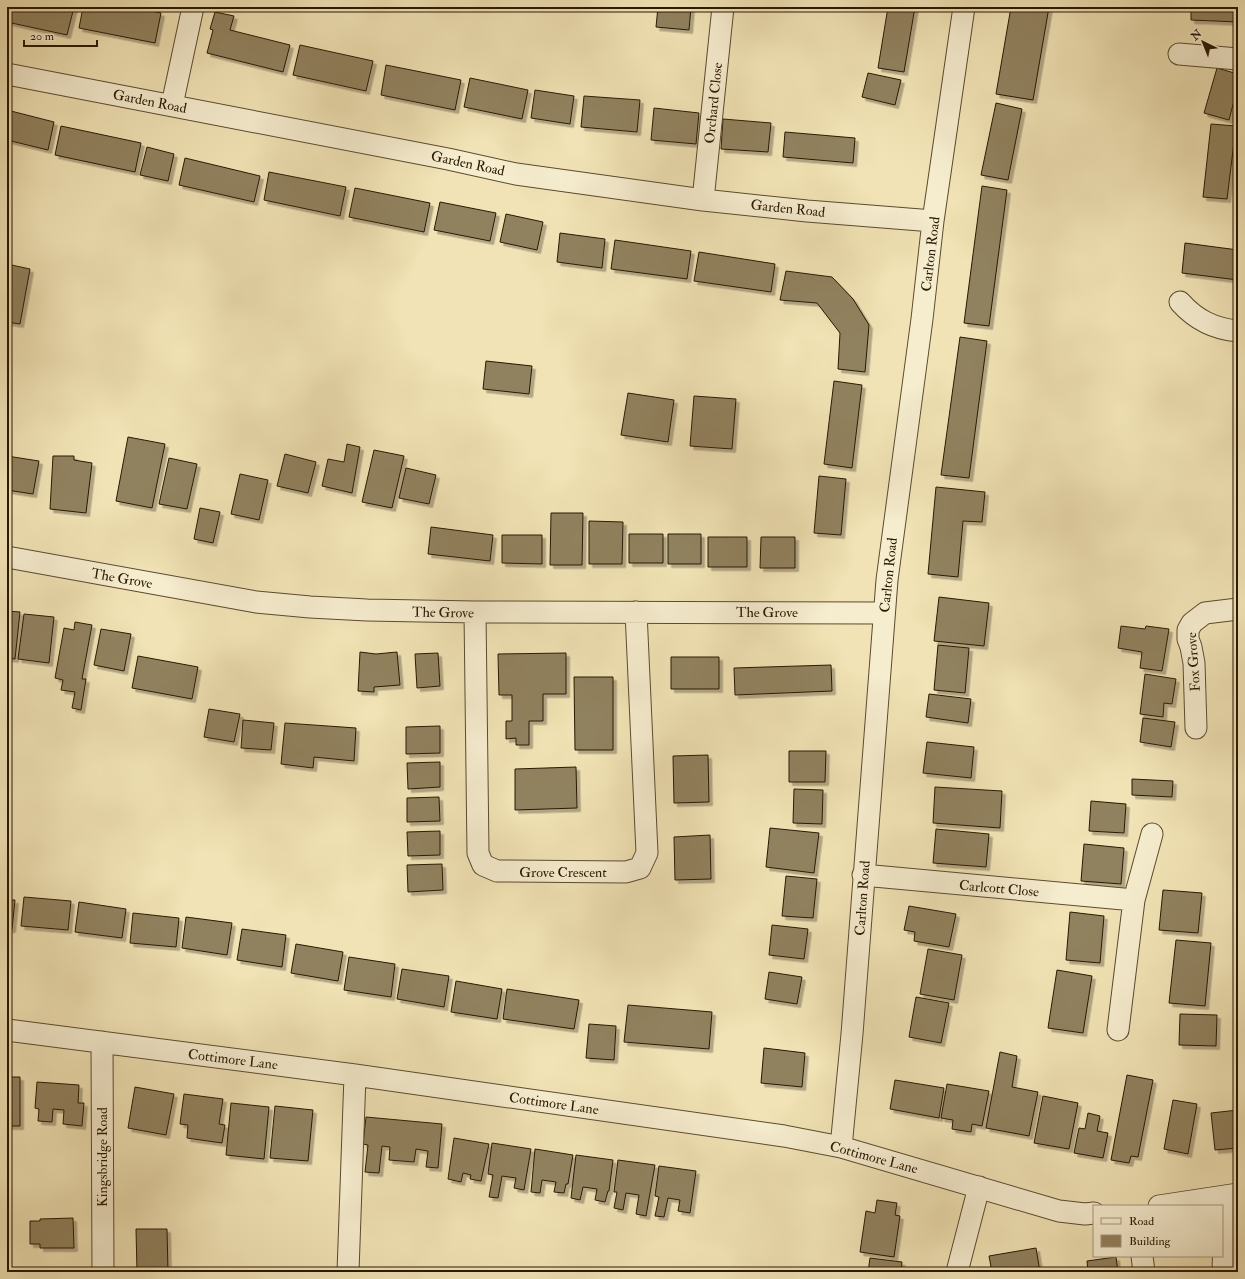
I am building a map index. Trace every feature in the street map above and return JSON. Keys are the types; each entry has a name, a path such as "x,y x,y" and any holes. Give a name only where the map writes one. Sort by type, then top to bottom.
{"street":[{"path":"172,105 193,7"},
{"name":"Orchard Close","path":"703,200 723,7"},
{"name":"Carlton Road","path":"841,1147 852,1034 884,613 933,221 964,7"},
{"path":"1178,54 1238,59"},
{"name":"Garden Road","path":"7,74 448,159 516,174 703,200 807,211 933,221"},
{"path":"1180,302 1202,321 1215,327 1238,331"},
{"name":"The Grove","path":"7,557 256,602 367,610 475,612 884,613"},
{"name":"Fox Grove","path":"1196,728 1194,663 1188,639 1188,630 1192,623 1205,613 1238,609"},
{"name":"Grove Crescent","path":"475,612 478,852 483,864 497,872 626,872 640,868 647,853 636,612"},
{"path":"1118,1030 1134,900 1152,834"},
{"name":"Carlcott Close","path":"863,875 1134,900"},
{"name":"Cottimore Lane","path":"7,1030 355,1075 784,1136 841,1147 1059,1211 1085,1214 1093,1213"},
{"name":"Kingsbridge Road","path":"102,1042 103,1272"},
{"path":"348,1272 355,1075"},
{"path":"957,1272 979,1187"},
{"path":"1166,1205 1232,1196 1223,1272"},
{"path":"1142,1257 1144,1272"}],"building":[{"path":"7,7 74,7 67,35 7,22"},
{"path":"83,7 132,7 161,13 155,43 79,28"},
{"path":"658,7 691,7 689,30 656,27"},
{"path":"888,7 915,7 904,72 878,68"},
{"path":"1011,7 1049,7 1033,100 996,94"},
{"path":"1191,7 1238,7 1238,22 1191,20"},
{"path":"215,12 234,16 230,30 290,45 283,72 207,53 213,30 210,29"},
{"path":"300,45 373,61 366,91 293,75"},
{"path":"386,65 461,80 455,110 381,95"},
{"path":"1217,68 1238,74 1238,85 1229,120 1204,113"},
{"path":"868,73 901,80 895,105 862,97"},
{"path":"470,78 528,90 522,119 464,107"},
{"path":"535,90 574,96 570,124 531,118"},
{"path":"584,96 640,100 637,132 581,127"},
{"path":"996,103 1022,109 1008,180 981,175"},
{"path":"654,108 699,113 696,144 651,140"},
{"path":"7,110 54,122 48,150 7,140"},
{"path":"723,119 771,123 768,152 721,149"},
{"path":"1211,124 1236,126 1227,199 1203,197"},
{"path":"61,126 141,143 135,172 55,155"},
{"path":"785,132 855,138 853,163 783,157"},
{"path":"147,147 174,154 168,181 140,175"},
{"path":"185,158 260,176 254,202 179,185"},
{"path":"269,172 346,187 340,216 264,200"},
{"path":"982,186 1007,190 989,326 964,323"},
{"path":"355,188 430,203 424,232 349,217"},
{"path":"440,202 496,213 490,241 434,230"},
{"path":"506,214 543,222 537,250 500,242"},
{"path":"560,233 605,239 602,268 557,262"},
{"path":"615,240 691,251 687,279 611,269"},
{"path":"1185,243 1238,250 1238,280 1182,273"},
{"path":"699,252 775,264 771,292 694,281"},
{"path":"7,264 30,269 20,324 7,322"},
{"path":"786,271 832,277 853,299 869,325 865,372 838,369 840,333 817,303 780,300"},
{"path":"960,337 987,341 969,478 941,475"},
{"path":"486,361 532,366 529,394 483,389"},
{"path":"834,381 862,385 852,468 824,464"},
{"path":"628,393 674,400 668,442 621,435"},
{"path":"694,396 736,399 732,449 690,446"},
{"path":"128,437 165,444 152,508 116,501"},
{"path":"347,444 360,447 352,493 322,486 328,459 344,462"},
{"path":"374,450 404,456 392,508 362,502"},
{"path":"285,454 316,462 308,493 277,486"},
{"path":"7,456 39,461 33,494 7,490"},
{"path":"53,456 74,456 74,460 92,463 86,513 50,509"},
{"path":"169,458 197,464 187,509 159,504"},
{"path":"406,468 436,475 429,504 399,498"},
{"path":"240,474 268,480 259,520 231,514"},
{"path":"819,476 846,479 841,535 814,533"},
{"path":"936,487 985,492 982,522 963,521 958,577 928,574"},
{"path":"200,508 220,512 213,543 194,539"},
{"path":"551,513 583,513 582,565 550,565"},
{"path":"589,521 623,522 622,564 589,564"},
{"path":"431,527 493,535 490,561 428,554"},
{"path":"629,534 663,534 663,563 629,563"},
{"path":"668,534 701,534 701,564 668,564"},
{"path":"502,535 542,535 542,564 502,563"},
{"path":"708,537 747,537 747,567 708,567"},
{"path":"761,537 795,537 795,568 760,568"},
{"path":"939,597 989,603 984,646 934,641"},
{"path":"7,611 20,612 15,659 7,658"},
{"path":"24,614 54,617 49,663 18,659"},
{"path":"75,622 92,625 82,679 86,679 81,710 72,708 75,692 61,690 63,680 55,678 64,628 74,630"},
{"path":"1121,626 1145,629 1146,626 1169,629 1162,671 1140,668 1142,652 1118,648"},
{"path":"101,629 131,634 124,671 94,665"},
{"path":"938,645 969,648 965,693 934,690"},
{"path":"360,652 376,654 397,652 400,685 374,687 374,692 358,691"},
{"path":"438,653 440,686 417,688 415,654"},
{"path":"566,653 566,694 543,694 543,721 529,721 529,745 516,745 516,738 506,739 506,721 512,721 512,695 499,695 498,654"},
{"path":"138,656 198,667 192,699 132,688"},
{"path":"671,657 719,657 719,689 671,689"},
{"path":"831,665 832,691 735,695 734,668"},
{"path":"1145,674 1176,679 1172,704 1164,703 1163,717 1140,714"},
{"path":"574,677 613,677 613,750 575,750"},
{"path":"929,694 971,699 968,723 926,717"},
{"path":"209,709 240,714 234,742 204,737"},
{"path":"1143,718 1175,722 1171,747 1140,742"},
{"path":"243,720 274,723 271,750 241,748"},
{"path":"285,723 356,728 354,761 314,757 313,768 281,764"},
{"path":"440,726 440,753 406,754 406,727"},
{"path":"927,742 974,747 971,778 923,773"},
{"path":"789,751 826,751 825,782 789,782"},
{"path":"708,755 709,802 674,803 673,756"},
{"path":"440,762 440,787 408,789 407,763"},
{"path":"576,767 577,808 515,810 515,769"},
{"path":"1132,779 1173,781 1172,797 1132,795"},
{"path":"935,787 1002,791 1000,828 933,823"},
{"path":"794,789 823,790 822,824 793,823"},
{"path":"439,797 440,821 407,822 407,798"},
{"path":"1091,801 1126,804 1124,833 1089,831"},
{"path":"770,828 819,833 814,873 766,867"},
{"path":"936,829 989,834 986,867 933,863"},
{"path":"440,831 440,855 408,856 407,832"},
{"path":"710,835 711,879 675,880 674,837"},
{"path":"1084,844 1124,848 1121,884 1081,881"},
{"path":"442,864 443,890 408,892 407,865"},
{"path":"786,876 817,879 813,918 782,916"},
{"path":"1163,890 1202,893 1198,933 1159,930"},
{"path":"24,897 71,901 68,930 21,926"},
{"path":"7,900 15,900 12,929 7,929"},
{"path":"79,902 126,909 122,938 75,932"},
{"path":"909,906 956,914 949,947 914,941 915,932 904,930"},
{"path":"1070,912 1104,916 1100,963 1066,960"},
{"path":"133,913 179,918 176,947 130,943"},
{"path":"186,917 232,923 227,955 182,948"},
{"path":"772,925 808,929 804,959 769,955"},
{"path":"242,929 286,935 282,967 237,960"},
{"path":"1176,940 1211,943 1205,1006 1169,1003"},
{"path":"296,944 343,952 338,981 291,973"},
{"path":"928,949 962,955 954,1000 920,994"},
{"path":"349,957 395,964 391,997 344,990"},
{"path":"402,969 449,976 444,1007 397,999"},
{"path":"1057,970 1092,976 1083,1033 1048,1028"},
{"path":"769,972 802,977 797,1004 765,999"},
{"path":"456,981 502,989 497,1019 451,1012"},
{"path":"507,989 579,1000 574,1029 503,1019"},
{"path":"916,997 949,1003 941,1043 909,1037"},
{"path":"628,1005 712,1012 709,1049 624,1042"},
{"path":"1180,1014 1217,1015 1216,1046 1179,1045"},
{"path":"589,1024 616,1026 614,1060 586,1058"},
{"path":"764,1048 805,1053 802,1087 761,1083"},
{"path":"1000,1052 1017,1056 1012,1087 1038,1092 1029,1136 986,1128"},
{"path":"1127,1075 1153,1080 1138,1157 1131,1156 1129,1163 1111,1160"},
{"path":"7,1077 20,1077 20,1126 7,1126"},
{"path":"895,1080 944,1088 939,1118 890,1109"},
{"path":"37,1082 79,1085 78,1103 84,1103 82,1126 63,1124 64,1110 53,1109 52,1122 38,1121 39,1109 35,1108"},
{"path":"947,1084 989,1091 982,1126 972,1124 971,1132 952,1129 953,1120 941,1118"},
{"path":"135,1087 174,1094 166,1135 128,1128"},
{"path":"184,1094 223,1099 219,1124 225,1125 222,1143 187,1138 188,1125 180,1124"},
{"path":"1043,1096 1078,1103 1069,1149 1034,1143"},
{"path":"1173,1100 1197,1104 1188,1154 1164,1149"},
{"path":"231,1103 269,1107 264,1159 226,1155"},
{"path":"275,1106 313,1110 308,1161 270,1158"},
{"path":"1238,1110 1238,1148 1215,1150 1211,1113"},
{"path":"1088,1113 1100,1116 1097,1131 1108,1133 1103,1158 1074,1153 1079,1128 1085,1129"},
{"path":"366,1117 442,1124 438,1168 426,1167 428,1151 416,1149 414,1162 389,1160 390,1147 382,1146 379,1173 365,1172 368,1145 363,1144"},
{"path":"454,1138 489,1144 481,1181 470,1179 471,1175 463,1173 461,1182 448,1179"},
{"path":"492,1143 531,1149 524,1190 514,1188 516,1178 502,1176 498,1198 489,1197 493,1175 488,1174"},
{"path":"535,1149 573,1155 568,1184 566,1184 564,1193 554,1192 556,1182 542,1180 540,1193 531,1192"},
{"path":"576,1155 613,1160 609,1191 605,1202 595,1200 597,1189 583,1187 580,1200 571,1198"},
{"path":"618,1160 655,1165 646,1216 636,1214 639,1195 626,1193 623,1210 614,1208 617,1192 614,1192"},
{"path":"659,1166 696,1171 690,1213 678,1211 680,1200 668,1198 664,1217 655,1216 659,1197 655,1196"},
{"path":"877,1200 897,1203 895,1215 900,1216 894,1257 860,1252 866,1211 875,1213"},
{"path":"73,1218 74,1248 40,1248 40,1244 30,1244 30,1221 40,1221 40,1219"},
{"path":"136,1229 167,1229 168,1272 137,1272"},
{"path":"1036,1248 1040,1272 992,1272 989,1256"},
{"path":"1116,1257 1118,1272 1088,1272 1087,1261"},
{"path":"870,1258 902,1262 901,1272 868,1272"}]}
